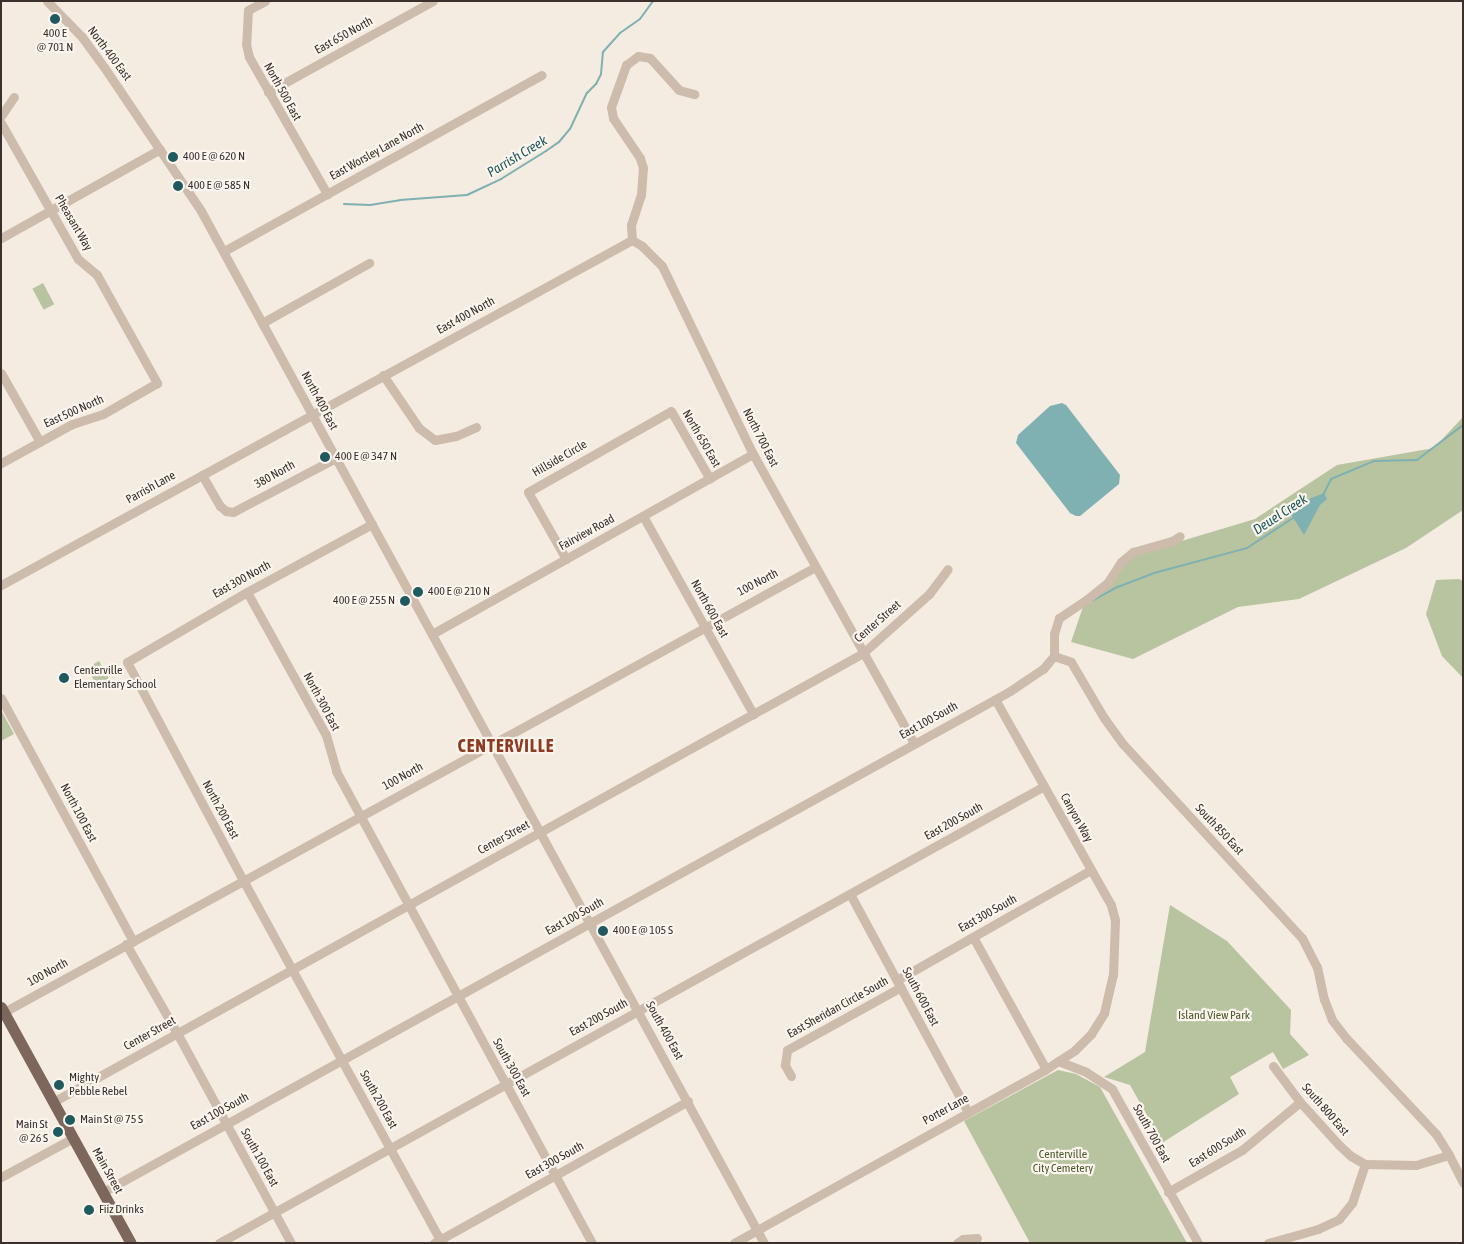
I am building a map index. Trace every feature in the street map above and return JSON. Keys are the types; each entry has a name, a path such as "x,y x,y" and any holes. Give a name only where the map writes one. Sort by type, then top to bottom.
{"main road":[{"name":"Main Street","path":"2,1009 131,1243"}],"street":[{"name":"North 400 East","path":"47,1 82,37 201,211 540,832"},
{"name":"East 650 North","path":"268,92 433,1"},
{"name":"North 500 East","path":"264,2 248,10 246,44 249,57 326,194"},
{"path":"632,240 631,225 641,196 644,168 640,158 613,118 611,107 626,65 638,56 650,58 679,90 694,94"},
{"name":"East Worsley Lane North","path":"224,251 542,75"},
{"path":"1,116 14,97"},
{"name":"Pheasant Way","path":"1,123 78,258 97,275 157,383"},
{"path":"1,238 160,149"},
{"name":"East 400 North","path":"312,414 632,240"},
{"name":"North 700 East","path":"632,240 642,246 662,266 754,454 863,653"},
{"path":"262,323 369,263"},
{"path":"1,373 40,442"},
{"path":"383,376 419,428 435,440 456,436 476,427"},
{"name":"East 500 North","path":"1,463 72,424 103,414 157,383"},
{"name":"North 650 East","path":"671,411 710,479"},
{"name":"Hillside Circle","path":"566,559 528,492 671,411"},
{"name":"Parrish Lane","path":"1,585 312,414"},
{"name":"Fairview Road","path":"432,634 754,454"},
{"name":"380 North","path":"202,475 218,504 226,511 239,509 336,458"},
{"name":"North 600 East","path":"643,516 753,714"},
{"name":"East 300 North","path":"127,662 247,592 372,524"},
{"path":"1054,656 1054,634 1059,618 1108,582 1121,562 1133,552 1172,541 1180,536"},
{"name":"100 North","path":"2,1009 129,942 815,567"},
{"name":"Center Street","path":"53,1102 863,653 929,594 948,570"},
{"name":"North 300 East","path":"247,592 326,735 336,771 408,905"},
{"path":"863,653 914,743"},
{"name":"East 100 South","path":"102,1192 995,699 1043,669 1054,656"},
{"name":"South 850 East","path":"1054,656 1071,662 1104,718 1122,743 1302,938 1317,967 1324,999 1332,1020 1347,1039 1436,1134 1449,1154 1463,1183"},
{"name":"North 200 East","path":"127,662 292,969"},
{"name":"North 100 East","path":"1,698 177,1033"},
{"name":"Canyon Way","path":"995,699 1111,905 1115,920 1114,954"},
{"name":"East 200 South","path":"219,1243 1044,786"},
{"name":"South 400 East","path":"540,832 764,1243"},
{"name":"East 300 South","path":"899,984 972,937 1091,870"},
{"name":"South 600 East","path":"850,894 968,1112"},
{"name":"South 300 East","path":"408,905 592,1243"},
{"path":"972,937 1046,1069"},
{"name":"Porter Lane","path":"734,1243 1046,1069 1075,1050 1090,1034 1104,1014 1111,992 1114,954"},
{"name":"South 200 East","path":"292,969 439,1242"},
{"name":"East Sheridan Circle South","path":"791,1076 785,1066 787,1050 899,984"},
{"name":"South 100 East","path":"177,1033 291,1243"},
{"name":"South 700 East","path":"1058,1061 1086,1072 1112,1089 1198,1243"},
{"name":"South 800 East","path":"1273,1066 1300,1102 1339,1145 1351,1156 1365,1164"},
{"name":"East 300 South","path":"439,1242 688,1101"},
{"name":"East 600 South","path":"1168,1192 1242,1150 1300,1102"},
{"path":"1,1177 73,1138"},
{"path":"1268,1243 1318,1229 1340,1219 1352,1203 1365,1164 1416,1165 1449,1154"},
{"path":"957,1243 963,1239 977,1238"}],"green space":[{"path":"43,283 54,304 44,310 32,289"},
{"path":"1463,417 1463,510 1406,548 1299,599 1238,607 1133,659 1071,642 1085,601 1128,557 1255,519 1337,465 1434,448"},
{"path":"1459,579 1463,581 1463,678 1442,656 1426,614 1436,580"},
{"path":"99,661 109,678 97,685 87,668"},
{"path":"1,710 14,734 1,741"},
{"name":"Island View Park","path":"1170,905 1227,941 1291,1010 1290,1034 1309,1055 1283,1069 1273,1052 1230,1077 1239,1094 1154,1148 1147,1138 1157,1133 1130,1085 1104,1077 1145,1052"},
{"name":"Centerville City Cemetery","path":"1058,1070 1076,1074 1100,1087 1187,1243 1030,1243 964,1121"}],"water":[{"path":"1062,403 1066,405 1120,475 1119,484 1080,516 1070,513 1016,443 1018,435 1050,406"},
{"path":"1324,493 1327,499 1320,505 1304,535 1287,508"}],"waterway":[{"name":"Parrish Creek","path":"344,204 370,205 400,200 467,195 501,179 546,151 559,142 570,129 587,93 596,84 601,74 603,52 620,33 640,19 653,1"},
{"name":"Deuel Creek","path":"1323,495 1331,479 1374,461 1417,460 1463,425"},
{"name":"Deuel Creek","path":"1092,601 1115,588 1154,573 1247,548 1293,518"}],"place":[{"name":"400 E @ 701 N","path":"55,19"},
{"name":"400 E @ 620 N","path":"173,157"},
{"name":"400 E @ 585 N","path":"178,186"},
{"name":"400 E @ 347 N","path":"325,457"},
{"name":"400 E @ 210 N","path":"418,592"},
{"name":"400 E @ 255 N","path":"405,601"},
{"name":"Centerville Elementary School","path":"64,678"},
{"name":"400 E @ 105 S","path":"603,931"},
{"name":"Mighty Pebble Rebel","path":"59,1085"},
{"name":"Main St @ 75 S","path":"70,1120"},
{"name":"Main St @ 26 S","path":"58,1132"},
{"name":"Fiiz Drinks","path":"89,1210"}],"district":[{"name":"CENTERVILLE","path":"506,746"}]}
